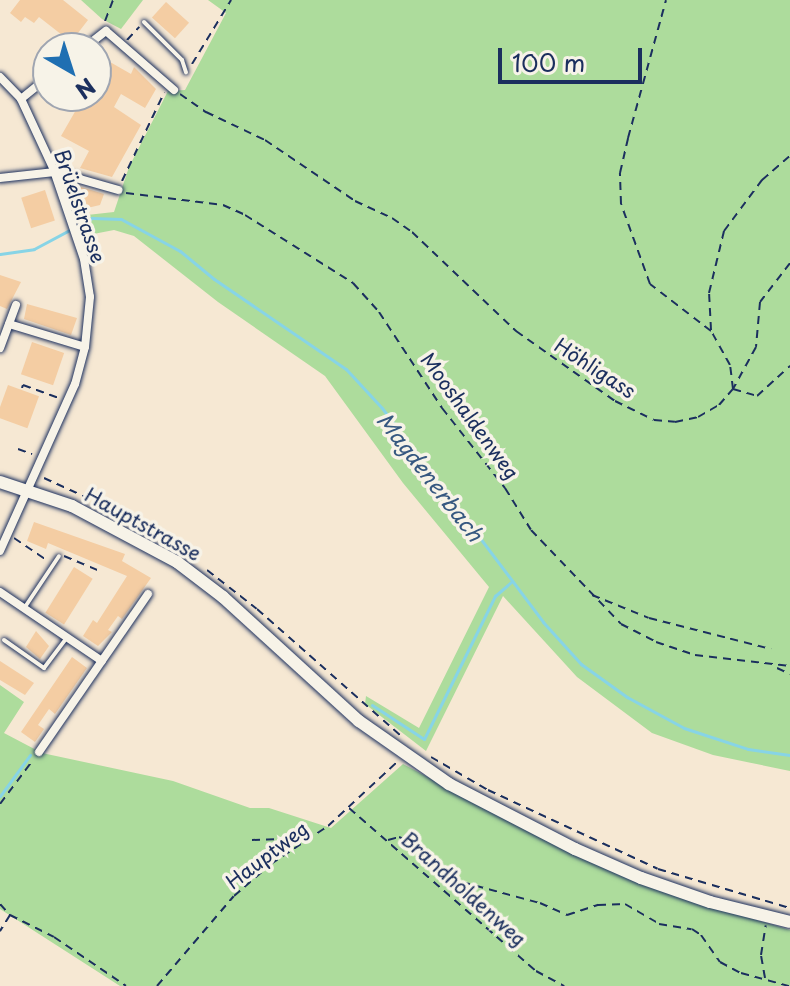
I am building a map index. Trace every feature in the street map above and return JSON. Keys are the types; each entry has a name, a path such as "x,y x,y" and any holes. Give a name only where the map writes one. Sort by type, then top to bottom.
{"main road":[{"name":"Hauptstrasse","path":"0,482 105,522 177,562 254,624 350,713 404,755 449,784 575,849 655,883 790,922"}],"street":[{"path":"106,31 171,87"},
{"name":"Brüelstrasse","path":"0,77 21,99 55,172 77,237 90,297 85,347 68,402 10,535 0,551"},
{"path":"21,99 32,90"},
{"path":"0,178 55,172 118,190"},
{"path":"0,348 16,305"},
{"path":"9,324 85,347"},
{"path":"0,592 102,661"},
{"path":"39,752 148,594"}],"lane":[{"path":"144,22 182,60 186,72"},
{"path":"24,609 59,556"},
{"path":"4,640 44,668 67,638"}],"path":[{"path":"106,31 105,23 113,0"},
{"path":"186,72 231,0"},
{"path":"666,0 625,150 620,173 621,204 650,284 711,331 730,365 733,389"},
{"path":"130,36 136,31"},
{"path":"118,190 171,87"},
{"name":"Höhligass","path":"171,87 206,112 265,140 355,201 392,218 412,232 516,331 615,401 654,420 675,422 698,417 719,405 733,389"},
{"path":"711,331 709,293 724,231 762,180 790,156"},
{"name":"Mooshaldenweg","path":"118,190 161,200 223,205 245,215 353,283 379,312 442,408 505,488 531,530 621,624 656,642 695,655 774,667 790,666"},
{"path":"733,389 756,347 760,302 790,263"},
{"path":"733,389 757,396 790,366"},
{"path":"36,390 38,382"},
{"path":"22,388 23,385 68,402"},
{"path":"18,449 45,458"},
{"path":"37,475 127,516 177,550"},
{"path":"10,535 54,565"},
{"path":"59,556 69,556 102,572"},
{"path":"202,567 257,609 403,738"},
{"path":"591,594 649,618 771,649"},
{"path":"774,667 790,674"},
{"path":"0,804 39,752"},
{"path":"424,753 488,790 658,869 790,908"},
{"name":"Hauptweg","path":"157,986 234,896 271,864 349,807 404,755"},
{"name":"Brandholdenweg","path":"349,807 536,971 564,986"},
{"path":"388,840 399,837 409,841 462,882 540,903 567,915 598,905 625,904 659,924 692,929 701,935 720,962 789,986"},
{"path":"252,840 309,838"},
{"path":"0,904 10,915 54,937 126,986"},
{"path":"0,931 10,915"},
{"path":"765,980 761,955 768,917"}],"green space":[{"path":"81,0 143,0 121,29 102,19"},
{"path":"208,0 790,0 790,771 713,755 652,733 577,677 503,596 426,751 365,704 366,696 419,728 489,587 403,483 325,376 218,302 134,236 114,230 83,236 78,216 114,212 129,167 168,91 185,90 226,13"},
{"path":"0,685 24,702 4,733 42,753 173,781 250,808 269,808 331,828 403,764 573,854 677,896 790,930 790,986 120,986 0,909"}],"building":[{"path":"20,0 63,0 88,20 79,32 58,32 39,17 34,23 25,17 21,22 10,13"},
{"path":"166,2 189,23 175,38 152,18"},
{"path":"112,63 131,74 134,67 156,89 145,108 121,94 114,107 141,125 112,177 80,168 89,151 61,136 75,112 112,112"},
{"path":"75,187 104,194 100,205 83,209"},
{"path":"45,190 55,220 31,228 21,198"},
{"path":"0,275 21,282 7,309 0,306"},
{"path":"27,304 77,318 71,335 24,319"},
{"path":"32,342 64,353 53,385 21,374"},
{"path":"8,385 39,396 27,428 0,418 0,407"},
{"path":"34,522 125,554 122,561 151,578 122,619 118,616 108,630 112,632 98,646 83,636 93,620 97,623 127,576 48,543 46,549 27,541"},
{"path":"74,567 93,579 64,624 45,613"},
{"path":"36,631 49,646 40,659 26,647"},
{"path":"72,657 87,668 55,714 49,709 38,725 44,729 35,742 21,732"},
{"path":"0,661 34,683 25,695 0,680"}],"waterway":[{"name":"Magdenerbach","path":"0,254 34,249 92,218 121,219 180,251 214,279 346,369 382,408 543,622 581,664 627,697 684,728 748,749 790,755"},
{"path":"372,705 424,739 495,596 511,582"},
{"path":"0,796 30,755"}]}
